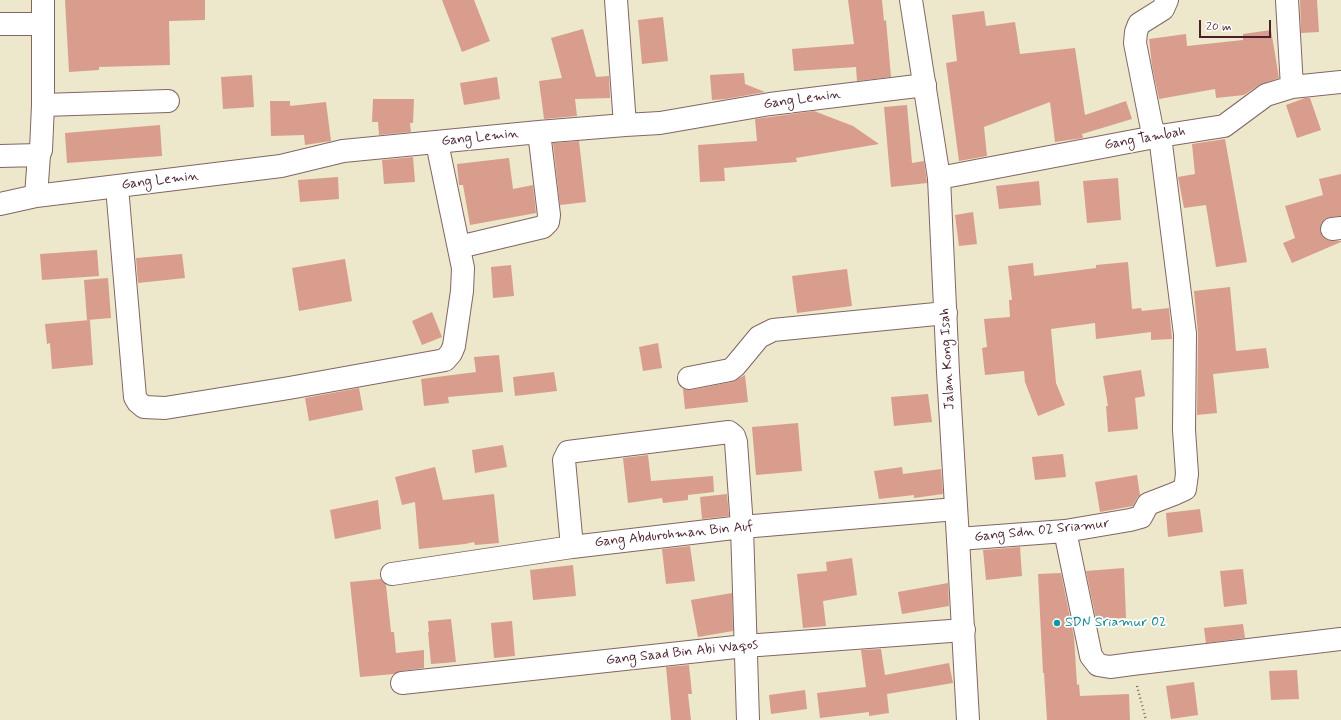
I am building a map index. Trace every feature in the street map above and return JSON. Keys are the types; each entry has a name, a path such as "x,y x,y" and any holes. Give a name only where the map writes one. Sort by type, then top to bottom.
{"street":[{"path":"36,196 39,155 41,150 43,0"},
{"path":"616,0 625,125"},
{"name":"Jalan Kong Isah","path":"911,0 939,178 968,720"},
{"path":"1160,136 1152,129 1134,43 1139,24 1163,9 1167,0"},
{"path":"1287,0 1292,87"},
{"path":"0,24 43,24"},
{"name":"Gang Tambah","path":"939,178 1160,136 1224,126 1266,95 1292,87 1341,82"},
{"name":"Gang Lemin","path":"0,204 36,196 281,166 343,151 538,132 660,123 770,104 925,85"},
{"path":"42,105 168,101"},
{"path":"459,247 543,227 548,222 549,216 538,132"},
{"name":"Gang Sdn 02 Sriamur","path":"958,539 1065,531 1130,520 1141,517 1148,504 1185,489 1187,474 1184,430 1185,334 1160,136"},
{"path":"117,187 135,397 144,407 165,408 445,360 451,353 454,346 462,291 463,268 437,143"},
{"path":"0,156 39,155"},
{"path":"689,378 730,370 759,337 773,330 946,313"},
{"path":"572,547 564,460 568,452 729,432 734,436 736,442 742,527 748,720"},
{"name":"Gang Abdurohman Bin Auf","path":"392,574 572,547 742,527 956,509"},
{"path":"1065,531 1092,656 1098,665 1132,664 1341,639"},
{"name":"Gang Saad Bin Abi Waqos","path":"402,684 745,646 964,630"}],"path":[{"path":"1132,664 1146,720"}],"building":[{"path":"65,0 205,0 205,20 169,21 170,65 99,67 99,70 69,72"},
{"path":"442,0 474,0 490,41 462,52"},
{"path":"848,0 882,0 884,21 886,20 891,77 857,81 856,67 794,71 792,49 854,44"},
{"path":"1300,0 1317,0 1319,32 1301,33"},
{"path":"984,11 986,26 1015,22 1020,54 1075,48 1085,115 1126,101 1132,119 1082,134 1083,138 1055,142 1050,102 984,127 987,156 959,161 946,63 957,61 952,15"},
{"path":"663,17 668,61 642,64 638,20"},
{"path":"583,29 596,77 609,76 610,98 575,99 577,116 544,119 539,81 562,78 551,38"},
{"path":"1271,30 1279,78 1259,85 1244,95 1216,98 1215,89 1159,99 1152,66 1149,39 1186,34 1187,46 1243,40 1243,34"},
{"path":"744,73 745,84 765,92 712,100 710,75"},
{"path":"252,75 254,107 223,109 221,77"},
{"path":"497,77 500,99 464,105 460,83"},
{"path":"1305,98 1310,98 1321,130 1297,138 1286,105"},
{"path":"373,99 414,99 413,123 410,123 411,132 379,135 378,122 372,122"},
{"path":"270,101 290,101 290,106 326,102 331,141 305,145 304,135 271,136"},
{"path":"907,105 912,163 924,161 927,183 891,187 884,107"},
{"path":"814,111 853,126 879,144 796,158 797,162 724,168 725,181 700,182 698,145 757,141 755,119"},
{"path":"160,125 162,156 67,163 65,133"},
{"path":"1225,139 1247,262 1216,267 1206,205 1184,208 1178,177 1195,174 1192,144"},
{"path":"579,141 586,202 560,205 553,143"},
{"path":"413,157 415,182 384,184 382,160"},
{"path":"509,158 513,189 533,185 536,213 470,225 463,185 459,185 457,164"},
{"path":"1341,174 1341,216 1325,219 1321,224 1320,230 1322,236 1327,240 1341,242 1292,263 1283,243 1295,238 1285,206 1323,195 1319,179"},
{"path":"338,177 339,199 300,202 298,180"},
{"path":"1118,178 1121,220 1087,223 1083,181"},
{"path":"1039,181 1041,205 999,209 996,186"},
{"path":"973,212 977,244 959,246 955,215"},
{"path":"97,250 99,276 42,280 40,254"},
{"path":"182,254 185,278 138,283 136,258"},
{"path":"345,259 352,301 299,311 292,268"},
{"path":"1128,262 1132,309 1141,308 1142,311 1169,308 1172,339 1151,340 1151,332 1096,339 1095,323 1051,329 1056,383 1065,405 1038,416 1025,382 1024,371 985,375 982,348 987,347 984,319 1010,317 1009,300 1012,300 1008,266 1033,263 1034,276 1096,268 1096,265"},
{"path":"511,265 514,296 493,298 491,267"},
{"path":"847,269 852,306 797,313 792,276"},
{"path":"108,278 111,318 87,320 84,280"},
{"path":"1230,287 1236,351 1266,348 1269,368 1213,374 1217,413 1197,415 1198,334 1194,291"},
{"path":"432,312 442,337 422,345 412,321"},
{"path":"90,320 93,365 52,369 50,343 47,344 45,324"},
{"path":"658,343 662,368 643,371 639,347"},
{"path":"499,355 503,392 448,397 449,403 424,406 421,379 476,372 474,357"},
{"path":"1141,370 1145,396 1135,398 1138,429 1108,432 1106,406 1108,406 1103,376"},
{"path":"554,372 557,391 515,396 513,377"},
{"path":"745,375 748,402 685,409 683,389 691,390 732,382"},
{"path":"359,388 363,410 309,421 305,398"},
{"path":"928,394 932,422 894,426 891,397"},
{"path":"798,423 802,471 756,475 752,427"},
{"path":"503,445 507,467 475,473 472,450"},
{"path":"1063,454 1066,477 1035,480 1032,457"},
{"path":"648,455 651,481 713,476 714,492 688,495 688,500 663,503 662,498 628,503 623,458"},
{"path":"435,467 443,500 494,494 499,543 475,545 474,542 419,549 415,502 402,505 395,477"},
{"path":"902,467 903,474 941,469 943,494 914,498 914,495 879,499 874,471"},
{"path":"1137,475 1140,495 1133,506 1100,512 1095,482"},
{"path":"727,494 729,516 702,519 700,497"},
{"path":"378,500 381,529 335,539 330,510"},
{"path":"1200,509 1203,532 1168,537 1166,513"},
{"path":"690,546 695,581 666,584 662,549"},
{"path":"1020,547 1022,576 986,580 983,550"},
{"path":"852,558 857,595 823,601 826,626 803,628 797,574 827,571 826,562"},
{"path":"573,565 576,596 533,600 530,570"},
{"path":"1124,568 1126,618 1096,619 1086,571"},
{"path":"1243,569 1247,604 1224,607 1220,571"},
{"path":"1061,573 1074,637 1077,685 1079,684 1080,696 1129,694 1130,720 1047,720 1038,574"},
{"path":"381,579 386,585 391,632 394,632 396,653 424,650 424,668 401,671 394,674 360,677 350,582"},
{"path":"948,583 949,606 902,614 898,592"},
{"path":"732,593 733,631 698,637 691,600"},
{"path":"451,619 456,662 431,664 428,621"},
{"path":"512,621 515,656 494,658 491,623"},
{"path":"1243,624 1245,638 1206,643 1204,628"},
{"path":"881,649 885,675 949,663 953,683 887,694 889,713 869,716 869,712 820,718 817,693 866,687 861,650"},
{"path":"689,665 692,694 688,694 691,720 671,720 666,667"},
{"path":"1297,670 1299,699 1271,700 1269,671"},
{"path":"1194,682 1198,715 1171,719 1166,686"},
{"path":"805,690 807,709 771,714 769,695"}],"place":[{"name":"SDN Sriamur 02","path":"1057,623"}]}
